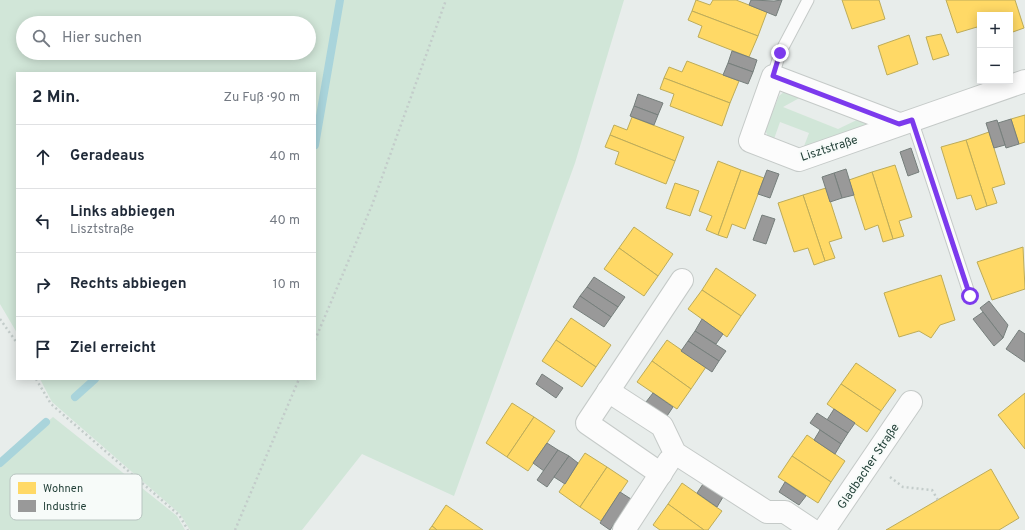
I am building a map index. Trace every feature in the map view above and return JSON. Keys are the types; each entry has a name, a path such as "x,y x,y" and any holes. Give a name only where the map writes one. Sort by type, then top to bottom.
{"street":[{"name":"Lisztstraße","path":"773,76 750,141 799,160 1025,81"},
{"path":"773,76 905,122"},
{"path":"661,474 587,423 682,280"},
{"path":"608,391 662,426 675,453 768,512 785,512 802,527"},
{"name":"Gladbacher Straße","path":"824,530 911,402"},
{"path":"624,530 675,453"}],"lane":[{"path":"773,76 780,53 808,0"},
{"path":"905,122 970,296"}],"path":[{"path":"316,338 372,205 446,0"},
{"path":"0,319 16,342"},
{"path":"37,380 51,404 132,474"},
{"path":"235,530 298,380"},
{"path":"870,463 903,487 932,490 938,500"},
{"path":"142,483 179,515 188,530"}],"green space":[{"path":"0,0 624,0 575,163 454,496 362,454 302,530 190,530 180,514 142,481 142,474 134,474 52,402 41,380 316,380 316,72 16,72 16,331 0,304"},
{"path":"785,91 803,96 783,107 838,129 861,118 866,123 866,126 803,149 809,133 780,122 774,139 768,136 765,130 779,96"},
{"path":"53,417 124,474 10,474 10,520 142,520 142,488 177,516 185,530 0,530 0,463"}],"building: Wohnen":[{"path":"696,0 710,5 713,0 736,0 767,12 758,36 692,11"},
{"path":"842,0 879,0 885,19 852,29"},
{"path":"946,0 1015,0 1024,28 1013,32 1013,12 977,12 977,27 957,33"},
{"path":"692,11 758,36 749,57 698,37 702,26 688,20"},
{"path":"941,34 949,55 933,60 926,37"},
{"path":"909,35 918,64 887,75 878,46"},
{"path":"687,61 739,81 730,103 664,78 669,67 682,72"},
{"path":"664,78 730,103 722,126 670,106 674,94 660,89"},
{"path":"1025,115 1025,142 1019,144 1011,119"},
{"path":"632,117 684,137 675,161 610,135 614,125 627,130"},
{"path":"989,132 1005,184 992,188 997,203 987,206 966,140"},
{"path":"610,135 675,161 666,184 615,164 619,152 605,147"},
{"path":"966,140 987,206 976,210 971,195 957,199 941,147"},
{"path":"718,161 741,170 718,235 706,230 712,216 699,211"},
{"path":"895,165 912,217 899,221 904,236 893,239 872,172"},
{"path":"741,170 764,178 745,229 732,224 727,238 718,235"},
{"path":"872,172 893,239 883,242 878,225 865,230 849,180"},
{"path":"675,183 699,191 690,216 666,208"},
{"path":"826,188 842,238 829,242 835,258 825,261 803,195"},
{"path":"803,195 825,261 814,265 808,248 794,252 778,203"},
{"path":"634,227 673,254 658,276 619,248"},
{"path":"1023,247 1025,289 992,300 977,262"},
{"path":"619,248 658,276 644,296 604,269"},
{"path":"716,268 756,295 741,316 702,290"},
{"path":"941,275 955,320 940,325 931,338 919,331 899,337 884,293"},
{"path":"702,290 741,316 727,337 688,309"},
{"path":"571,318 611,345 596,367 556,340"},
{"path":"556,340 596,367 582,387 542,361"},
{"path":"667,340 706,367 691,389 652,361"},
{"path":"652,361 691,389 677,409 637,382"},
{"path":"856,363 896,390 881,411 841,384"},
{"path":"841,384 881,411 867,432 827,404"},
{"path":"1025,393 1025,449 998,415"},
{"path":"512,403 534,417 507,457 486,443"},
{"path":"534,417 555,431 528,471 507,457"},
{"path":"807,435 845,461 831,482 792,456"},
{"path":"585,453 607,467 580,507 559,492"},
{"path":"792,456 831,482 818,503 778,477"},
{"path":"607,467 628,481 601,521 580,507"},
{"path":"991,469 1019,518 999,530 886,530"},
{"path":"682,483 722,511 708,530 704,530 668,504"},
{"path":"668,504 704,530 660,530 653,525"},
{"path":"446,505 483,530 437,530 432,526"},
{"path":"432,526 437,530 429,530"}],"building: Industrie":[{"path":"751,0 782,0 776,16 749,5"},
{"path":"732,51 757,60 753,72 728,63"},
{"path":"728,63 753,72 748,84 723,75"},
{"path":"638,94 663,103 658,115 634,106"},
{"path":"634,106 658,115 654,125 630,116"},
{"path":"1011,119 1019,144 1006,148 998,123"},
{"path":"997,120 1005,145 994,148 986,123"},
{"path":"911,148 919,172 908,176 900,152"},
{"path":"846,169 854,195 842,198 834,173"},
{"path":"767,170 779,174 770,198 758,194"},
{"path":"834,173 842,198 830,202 822,177"},
{"path":"762,215 775,219 766,244 753,240"},
{"path":"594,277 625,297 618,307 587,287"},
{"path":"587,287 618,307 611,317 580,296"},
{"path":"580,296 611,317 604,327 573,307"},
{"path":"989,301 1008,325 1003,338 980,308"},
{"path":"983,312 1003,338 994,346 973,319"},
{"path":"702,319 723,334 716,344 695,331"},
{"path":"1019,330 1025,334 1025,362 1006,349"},
{"path":"695,331 726,351 719,361 688,341"},
{"path":"688,341 719,361 712,372 681,351"},
{"path":"542,374 563,388 556,398 536,384"},
{"path":"653,393 673,407 667,416 646,402"},
{"path":"834,409 855,423 848,433 827,420"},
{"path":"817,413 848,433 841,444 810,423"},
{"path":"820,430 841,444 835,454 814,440"},
{"path":"547,443 558,450 544,471 533,463"},
{"path":"558,450 569,456 547,487 537,480"},
{"path":"569,456 578,463 565,484 554,477"},
{"path":"785,482 806,496 799,505 779,492"},
{"path":"703,484 723,497 717,507 697,493"},
{"path":"620,492 631,499 610,530 600,523"}],"waterway":[{"path":"316,139 340,0"},
{"path":"75,397 94,380"},
{"path":"0,463 46,422"}],"route":[{"path":"780,53 773,76 899,124 912,120 970,296"}]}
